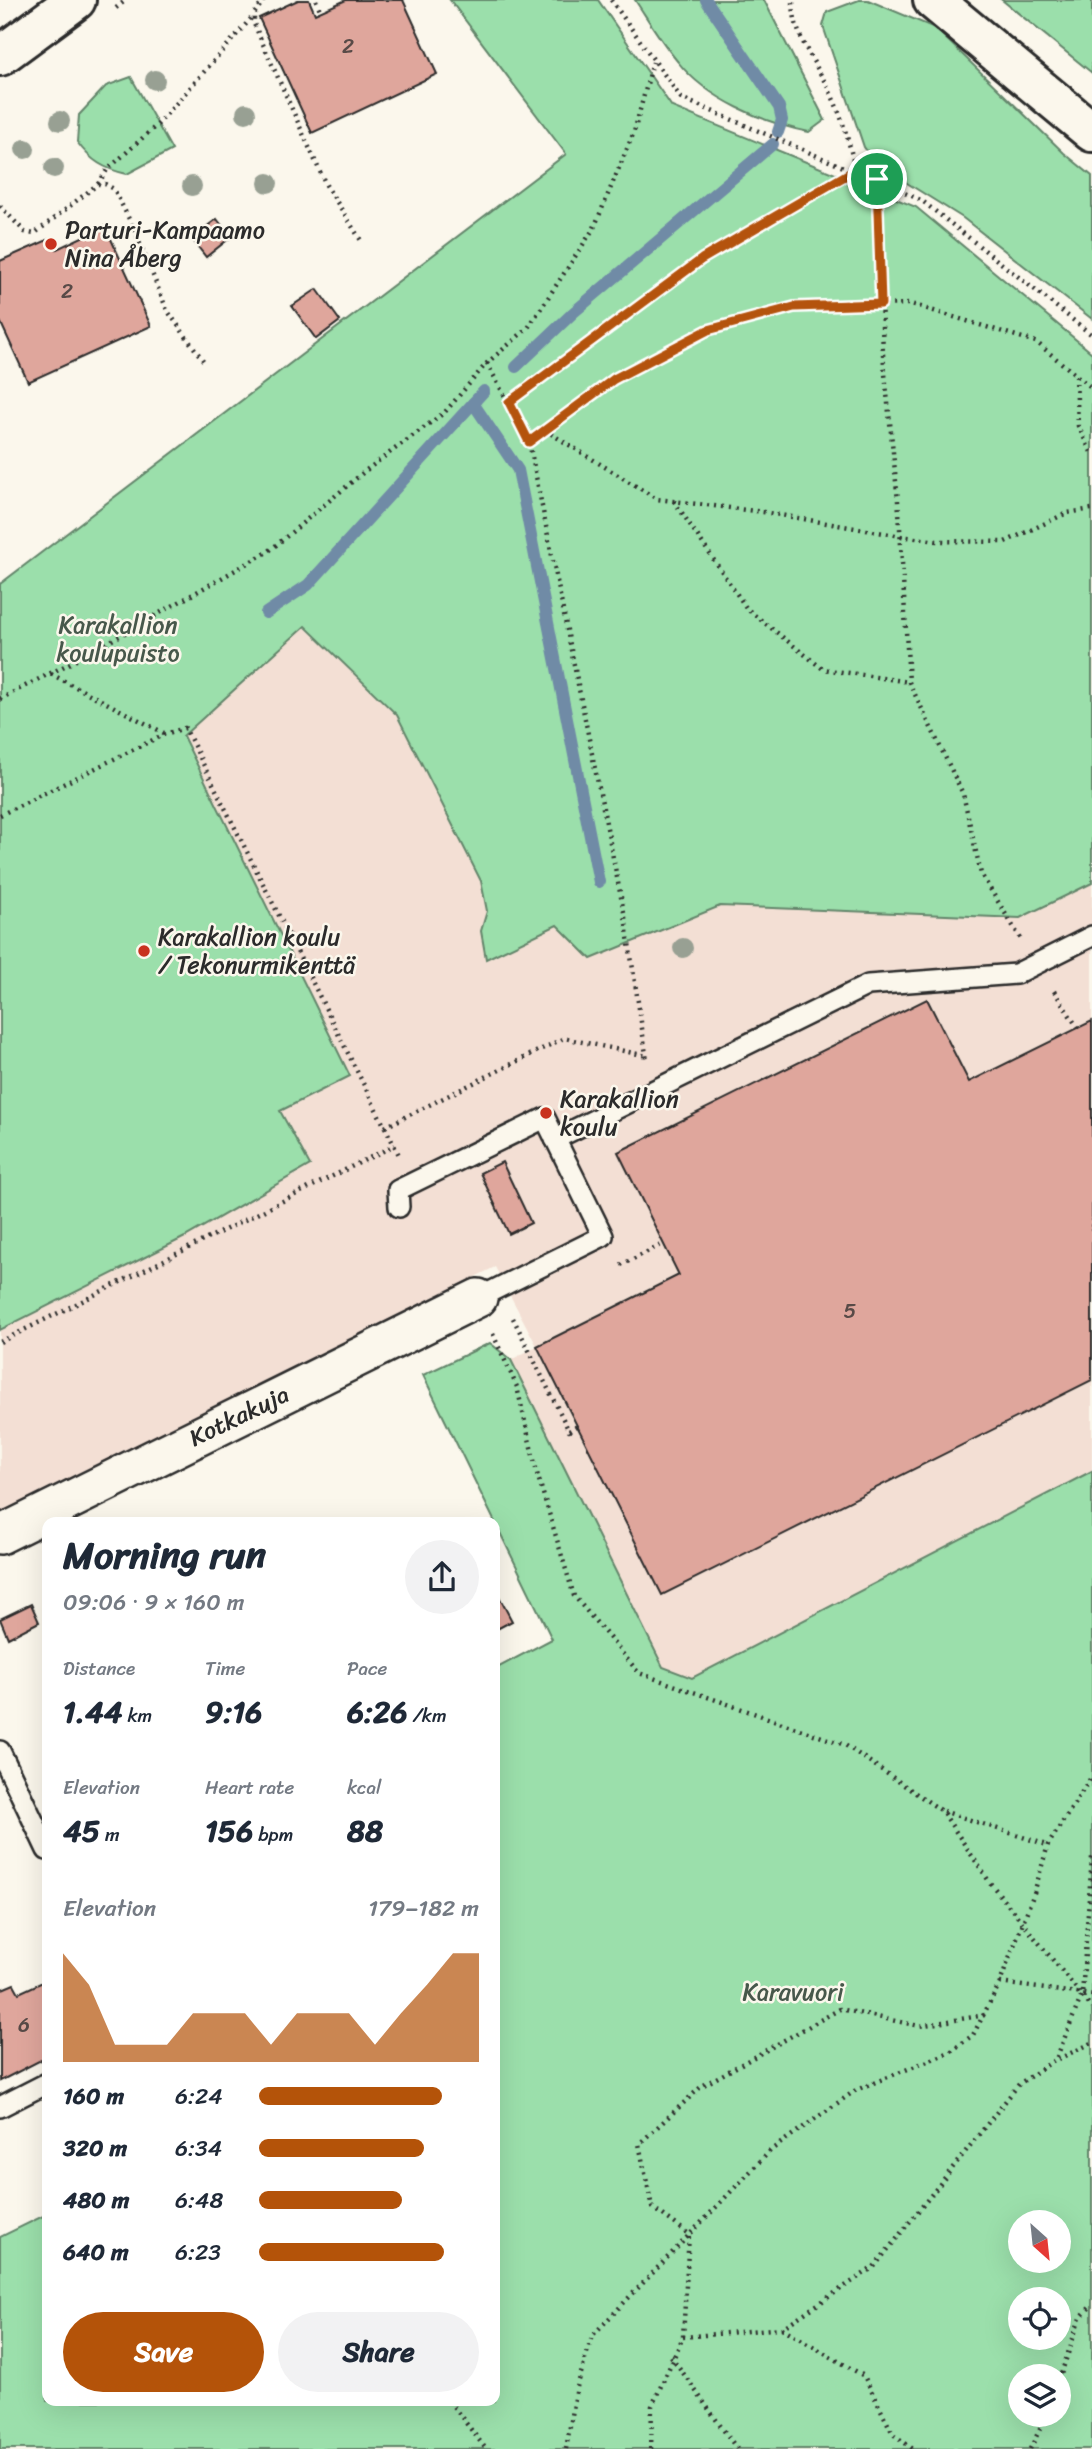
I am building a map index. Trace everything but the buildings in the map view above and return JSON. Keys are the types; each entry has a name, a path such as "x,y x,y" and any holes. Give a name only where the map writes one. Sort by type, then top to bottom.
{"main road":[{"path":"0,56 76,0"},
{"path":"933,0 1092,132"}],"street":[{"name":"Kotkakuja","path":"0,1535 478,1298"}],"lane":[{"path":"555,1139 868,985 1016,974 1092,936"},
{"path":"398,1207 398,1189 545,1118 603,1236 478,1298"},
{"path":"0,1751 42,1839"},
{"path":"0,2107 42,2086"}],"path":[{"path":"0,206 25,232 34,234 98,184 107,170 158,124 264,0"},
{"path":"316,0 321,12"},
{"path":"611,0 681,98 877,179 921,200 1092,335"},
{"path":"793,0 800,41 828,87 848,137 855,170"},
{"path":"254,14 254,24 300,131 326,185 362,242"},
{"path":"0,699 269,551 365,471 446,412 487,362 528,328 594,228 634,132 653,62"},
{"path":"509,402 702,259 855,170"},
{"path":"877,179 883,354 901,536 909,682 963,794 981,874 1078,1028"},
{"path":"98,184 114,189 134,229 167,310 205,363"},
{"path":"529,442 614,379 708,330 794,307 911,304 1036,342 1092,388"},
{"path":"487,362 529,442 625,917 652,1091"},
{"path":"1076,375 1079,426 1092,454"},
{"path":"545,430 657,499 763,512 901,536 937,541 1005,542 1068,513 1092,509"},
{"path":"674,501 747,609 823,669 909,682"},
{"path":"50,673 165,734"},
{"path":"0,815 165,734 185,727 414,1182"},
{"path":"385,1127 564,1038 647,1056"},
{"path":"0,1342 395,1146"},
{"path":"478,1298 517,1387 538,1477 574,1596 639,1673 845,1745 942,1811 1048,1845"},
{"path":"513,1318 569,1431 578,1426"},
{"path":"566,2449 578,2387 592,2336 771,2150 856,2090 950,2052 973,2035 1000,1983 1048,1845 1092,1776"},
{"path":"942,1811 991,1884 1092,2008"},
{"path":"1056,2059 1082,1995 1092,1857"},
{"path":"1000,1983 1092,1995"},
{"path":"689,2234 652,2207 639,2144 702,2086 840,2009 919,2026 985,2015"},
{"path":"683,2337 782,2328 874,2267 1019,2084 1056,2059 1092,2043"},
{"path":"651,2449 652,2406 671,2356 683,2337 689,2234"},
{"path":"1064,2364 1080,2318 1092,2305"},
{"path":"782,2328 864,2376 893,2434 913,2449"},
{"path":"671,2356 737,2449"},
{"path":"453,2406 486,2449"},
{"path":"1030,2449 1041,2427"}],"shaded area":[{"name":"Karakallion koulu","path":"305,625 397,715 481,881 557,924 591,959 720,906 1019,918 1092,883 1092,1471 692,1678 663,1667 511,1360 537,1346 495,1267 0,1514 0,827 182,736"}],"green space":[{"name":"Karakallion koulupuisto","path":"450,0 598,0 672,107 916,207 1092,353 1092,883 1020,918 720,906 591,959 557,925 486,959 481,931 487,911 481,881 397,715 305,626 183,736 350,1076 280,1111 310,1165 185,1237 0,1330 0,584 566,154"},
{"path":"635,0 764,0 825,120 809,132 755,116 720,98 678,62"},
{"path":"859,0 868,0 935,28 1064,153 1092,176 1092,319 963,218 875,163 864,147 823,26 827,12"},
{"path":"1002,0 1092,0 1092,73"},
{"path":"131,77 172,150 127,174 111,170 99,163 77,142 79,115 106,86"},
{"name":"Karavuori","path":"490,1343 511,1360 663,1667 692,1678 1092,1471 1092,2449 0,2449 0,2237 42,2216 42,2406 500,2406 500,1666 552,1639 500,1533 500,1517 492,1517 423,1375"}],"waterway":[{"path":"706,0 779,107 782,120 778,132"},
{"path":"516,367 574,312 773,144"},
{"path":"266,613 308,585 484,391"},
{"path":"473,403 518,470 599,882"}],"place":[{"name":"Parturi-Kampaamo Nina Åberg","path":"51,244"},
{"name":"Karakallion koulu / Tekonurmikenttä","path":"144,951"},
{"name":"Karakallion koulu","path":"546,1113"}],"route":[{"path":"855,170 877,179 881,304 794,307 708,330 614,379 529,442 509,402 556,366 702,259 855,170"}]}
